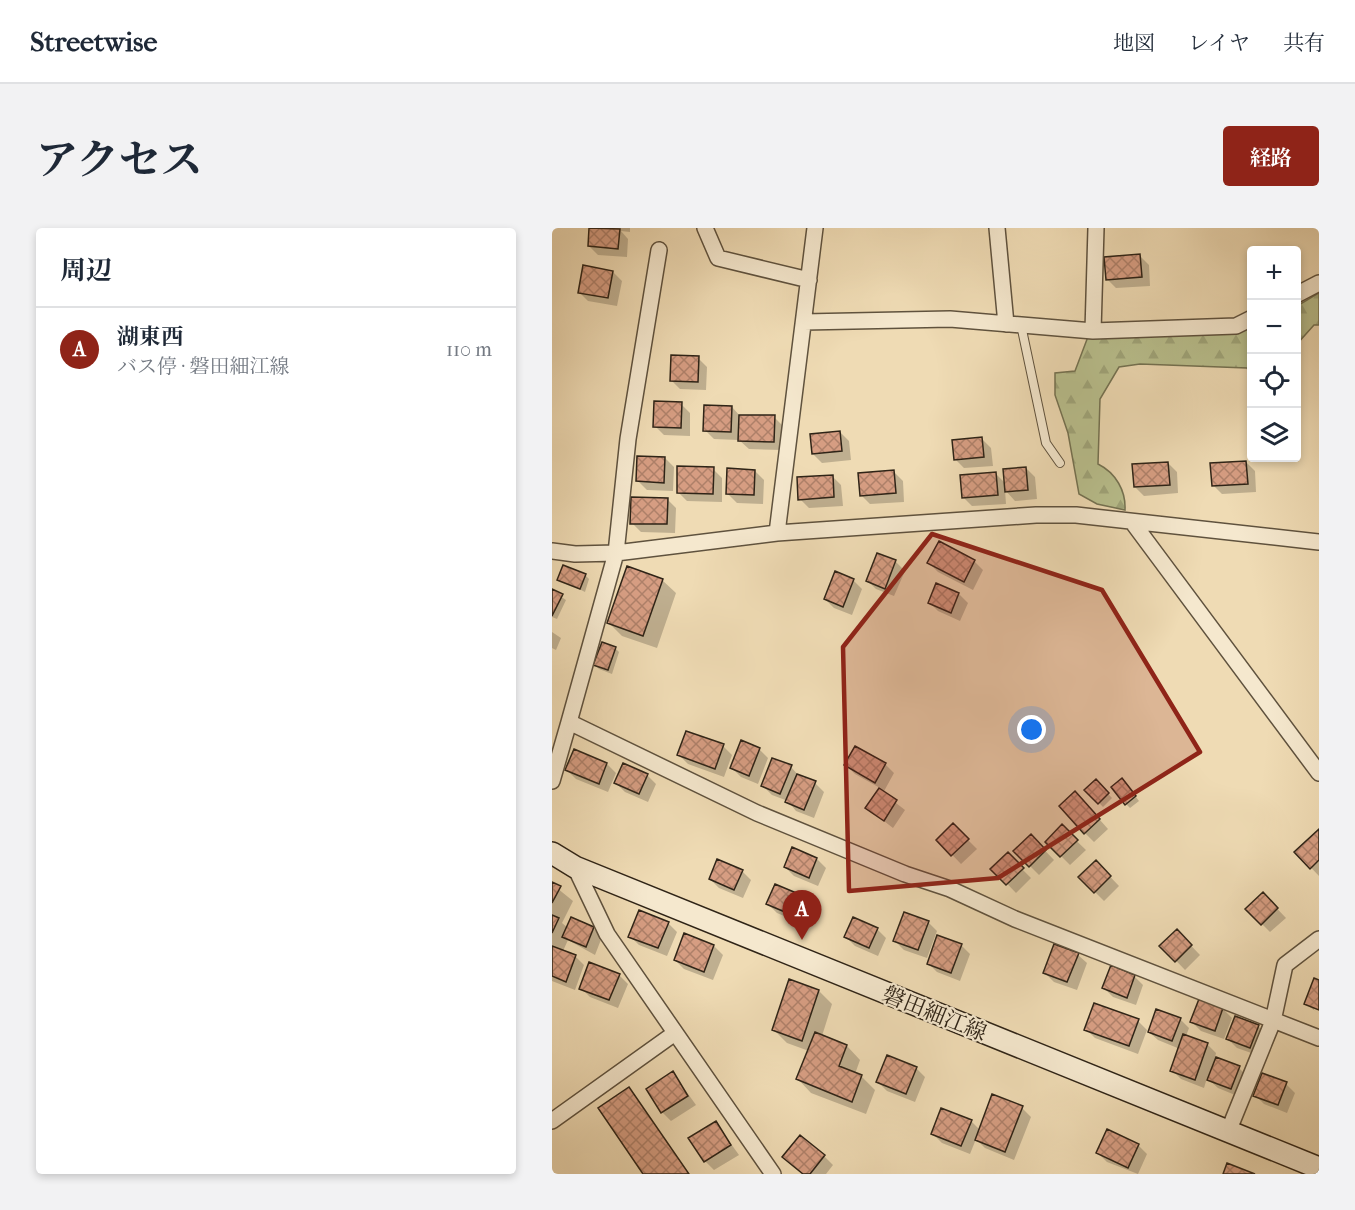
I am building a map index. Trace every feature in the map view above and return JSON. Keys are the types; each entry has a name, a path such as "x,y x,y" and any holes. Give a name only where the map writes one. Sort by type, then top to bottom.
{"main road":[{"name":"磐田細江線","path":"552,853 575,867 1319,1168"}],"street":[{"path":"705,228 718,258 809,280"},
{"path":"777,533 815,228"},
{"path":"997,228 1014,324"},
{"path":"1093,331 1096,228"},
{"path":"552,781 616,553 628,439 658,250"},
{"path":"1301,292 1319,283"},
{"path":"804,322 950,319 1093,331 1236,326 1247,320"},
{"path":"552,551 575,555 616,553 777,533 1036,515 1076,515 1319,543"},
{"path":"1133,523 1319,774"},
{"path":"568,722 757,813 905,874 950,889 1015,919 1319,1038"},
{"path":"575,867 607,934 773,1174"},
{"path":"1228,1132 1273,1021 1285,965 1319,939"},
{"path":"552,1121 675,1033"}],"lane":[{"path":"1014,324 1046,443 1060,463"}],"highlighted area":[{"path":"932,534 1102,590 1200,752 998,878 849,891 843,647"}],"green space":[{"path":"1319,293 1319,325 1314,325 1301,340 1301,304"},
{"path":"1247,329 1247,368 1140,364 1119,367 1100,399 1098,464 1110,472 1119,483 1124,496 1125,510 1097,504 1079,494 1068,433 1055,395 1055,373 1075,371 1089,334 1138,335"}],"building":[{"path":"589,228 620,229 618,249 588,246"},
{"path":"1140,254 1142,277 1106,280 1104,257"},
{"path":"583,265 613,271 608,298 578,293"},
{"path":"671,355 699,356 698,382 670,381"},
{"path":"654,401 682,402 681,428 653,427"},
{"path":"704,405 732,406 731,432 703,431"},
{"path":"739,415 775,415 774,442 738,441"},
{"path":"840,431 842,451 812,454 810,434"},
{"path":"982,437 984,457 954,460 952,440"},
{"path":"637,456 665,457 664,483 636,481"},
{"path":"1246,461 1248,484 1212,486 1210,463"},
{"path":"1168,462 1170,485 1134,487 1132,464"},
{"path":"677,466 714,467 713,494 677,493"},
{"path":"1026,467 1028,490 1005,492 1003,469"},
{"path":"727,468 755,470 754,495 726,494"},
{"path":"894,470 896,493 860,496 858,473"},
{"path":"996,472 998,495 962,498 960,475"},
{"path":"833,475 834,497 798,500 797,477"},
{"path":"631,497 668,498 667,524 630,524"},
{"path":"939,541 975,560 964,582 927,563"},
{"path":"877,553 896,560 885,589 866,581"},
{"path":"563,565 586,574 580,589 557,580"},
{"path":"627,566 663,579 643,636 607,623"},
{"path":"835,571 854,579 843,607 824,599"},
{"path":"936,583 959,593 951,613 928,603"},
{"path":"552,589 563,594 552,616"},
{"path":"602,642 616,647 608,670 593,665"},
{"path":"686,731 724,744 715,769 677,755"},
{"path":"741,740 760,748 749,776 730,768"},
{"path":"855,746 886,763 875,783 844,765"},
{"path":"574,749 607,763 599,784 565,770"},
{"path":"772,758 792,765 780,794 761,786"},
{"path":"623,763 648,774 639,794 614,783"},
{"path":"797,774 816,781 804,810 785,802"},
{"path":"1122,778 1136,796 1125,805 1111,787"},
{"path":"1096,779 1109,793 1098,804 1084,790"},
{"path":"879,788 897,800 884,821 865,808"},
{"path":"1075,791 1100,819 1084,834 1059,806"},
{"path":"953,823 969,839 951,856 936,840"},
{"path":"1062,824 1078,840 1060,857 1045,842"},
{"path":"1319,829 1319,860 1310,869 1294,852"},
{"path":"1031,834 1046,850 1029,867 1013,851"},
{"path":"792,847 817,858 809,878 784,867"},
{"path":"1008,852 1024,868 1006,885 990,869"},
{"path":"717,859 743,870 734,890 709,879"},
{"path":"1096,860 1111,876 1094,893 1078,877"},
{"path":"552,882 561,886 552,903"},
{"path":"775,884 801,895 792,915 766,904"},
{"path":"1263,892 1278,908 1261,925 1245,909"},
{"path":"639,910 669,922 658,948 628,937"},
{"path":"904,912 929,921 918,950 893,941"},
{"path":"552,915 559,918 552,933"},
{"path":"571,917 594,927 586,947 562,937"},
{"path":"853,917 878,928 869,948 844,937"},
{"path":"1177,929 1192,945 1175,962 1159,946"},
{"path":"684,933 714,945 704,972 674,960"},
{"path":"937,935 962,944 951,973 927,964"},
{"path":"1054,944 1079,953 1067,982 1043,973"},
{"path":"552,946 576,955 566,982 552,976"},
{"path":"589,962 620,974 609,1000 579,989"},
{"path":"1111,965 1135,975 1127,998 1102,988"},
{"path":"1314,978 1319,980 1319,1010 1304,1004"},
{"path":"789,979 819,990 802,1041 772,1030"},
{"path":"1199,999 1223,1008 1215,1031 1190,1022"},
{"path":"1094,1003 1139,1019 1129,1046 1084,1030"},
{"path":"1156,1009 1181,1018 1172,1041 1148,1032"},
{"path":"1235,1016 1259,1025 1250,1048 1226,1039"},
{"path":"815,1032 847,1045 839,1066 862,1075 852,1102 796,1079"},
{"path":"1183,1034 1208,1043 1195,1080 1170,1071"},
{"path":"887,1055 917,1067 906,1094 876,1082"},
{"path":"1216,1057 1240,1066 1231,1089 1207,1080"},
{"path":"673,1071 688,1096 661,1113 646,1089"},
{"path":"1262,1073 1287,1082 1278,1105 1253,1096"},
{"path":"629,1087 689,1174 643,1174 598,1108"},
{"path":"992,1094 1023,1106 1005,1152 975,1140"},
{"path":"941,1108 972,1120 961,1146 931,1134"},
{"path":"716,1121 731,1145 704,1162 688,1138"},
{"path":"1107,1129 1139,1144 1128,1168 1096,1153"},
{"path":"800,1135 825,1155 810,1174 803,1174 782,1157"},
{"path":"1227,1163 1255,1174 1223,1174"}],"place":[{"name":"湖東西","path":"802,940"}]}
